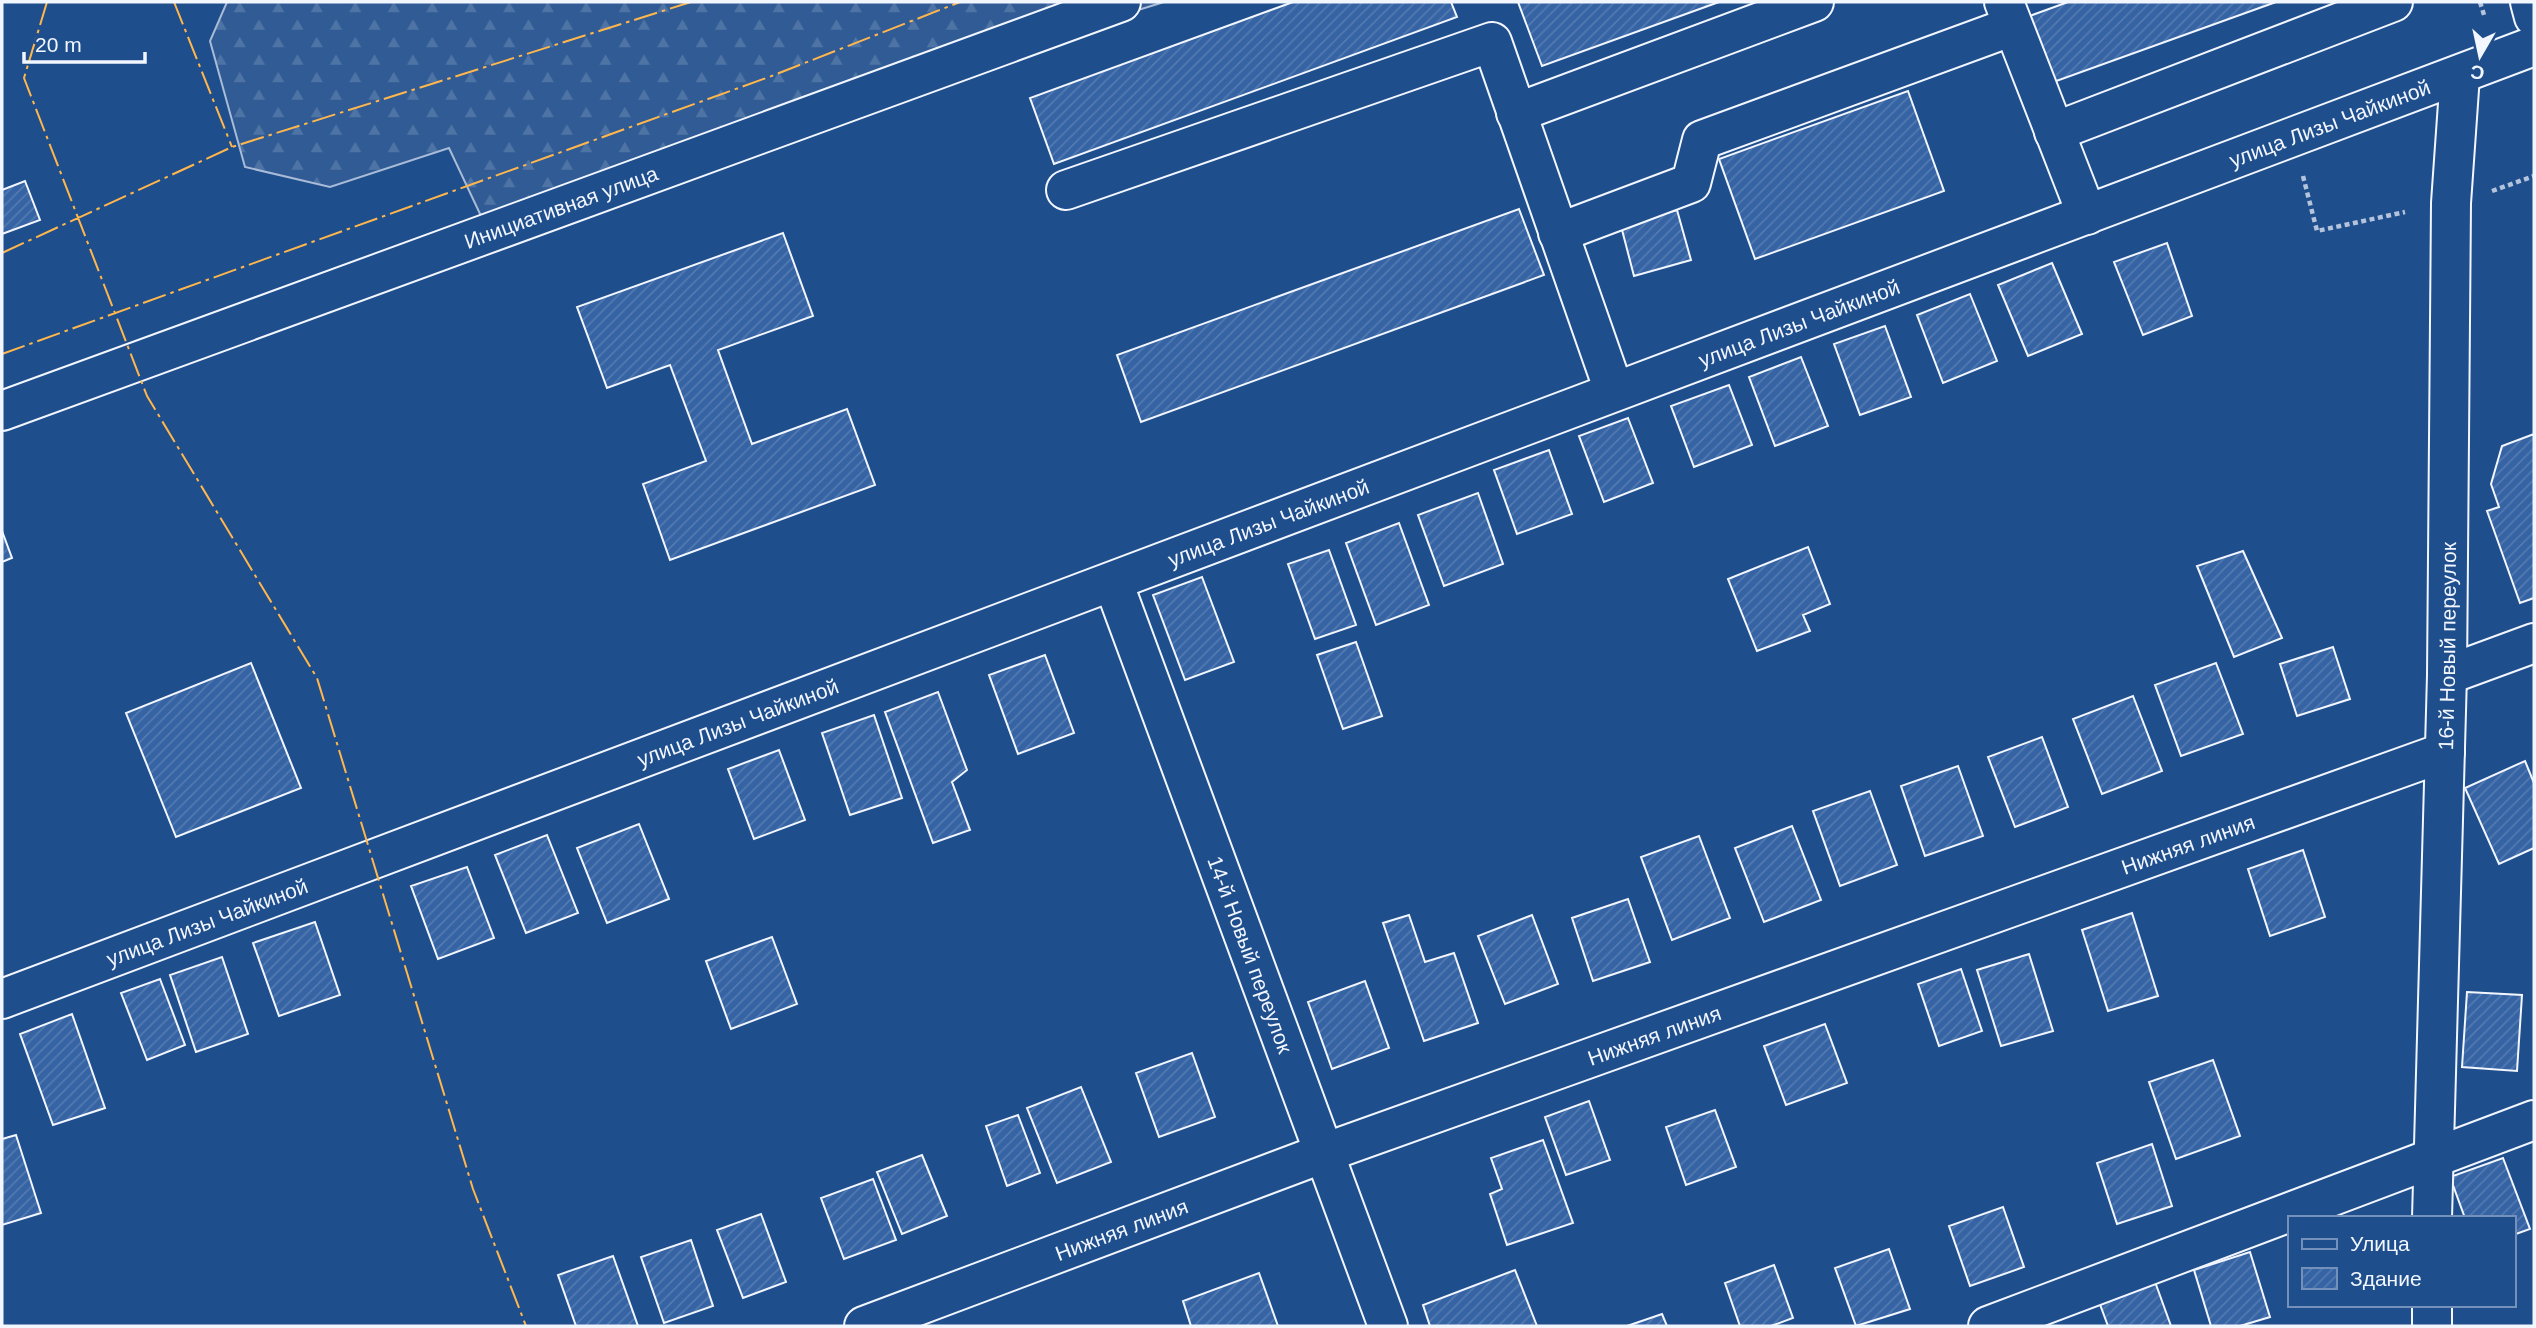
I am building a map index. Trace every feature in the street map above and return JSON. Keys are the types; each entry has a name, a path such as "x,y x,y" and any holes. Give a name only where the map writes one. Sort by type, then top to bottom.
{"main road":[{"name":"Инициативная улица","path":"2,411 1121,2"},
{"path":"1516,113 1814,2"},
{"path":"2054,132 2393,2"},
{"path":"2530,2 2534,17"},
{"path":"1558,233 1691,183 1702,140 2008,14 2087,215"},
{"path":"1066,190 1492,42 1614,391"},
{"name":"улица Лизы Чайкиной","path":"2,999 2534,46"},
{"name":"16-й Новый переулок","path":"2432,1216 2445,752 2451,203 2460,75"},
{"name":"14-й Новый переулок","path":"1113,582 1388,1326"},
{"path":"2446,675 2534,642"},
{"name":"Нижняя линия","path":"864,1326 1324,1153 2445,752"},
{"path":"1988,1326 2534,1120"},
{"path":"2431,1326 2432,1307"}],"path":[{"path":"2480,2 2484,18"},
{"path":"2303,176 2318,231 2406,212"},
{"path":"2485,194 2534,176"}],"green space":[{"path":"227,2 1164,2 880,90 489,233 449,148 330,187 245,167 210,41"}],"building":[{"path":"1293,2 1451,2 1457,17 1054,164 1030,98"},
{"path":"1518,2 1719,2 1542,66"},
{"path":"2068,2 2276,2 2048,84 2024,18"},
{"path":"1908,91 1944,191 1755,259 1719,159"},
{"path":"25,181 40,220 2,234 2,190"},
{"path":"1519,209 1544,275 1141,422 1117,355"},
{"path":"1677,210 1691,260 1634,276 1621,226"},
{"path":"783,233 813,316 718,350 752,444 847,409 875,485 670,560 643,484 706,461 670,365 607,388 577,307"},
{"path":"2167,243 2192,316 2143,335 2114,262"},
{"path":"2052,263 2082,334 2028,356 1998,285"},
{"path":"1970,294 1997,361 1943,383 1917,315"},
{"path":"1885,326 1911,397 1860,415 1834,344"},
{"path":"1801,357 1828,426 1775,446 1749,377"},
{"path":"1729,385 1752,445 1694,467 1671,406"},
{"path":"1628,418 1653,483 1604,502 1579,436"},
{"path":"2534,434 2534,598 2520,603 2487,511 2499,507 2491,484 2502,446"},
{"path":"1549,450 1572,514 1517,534 1494,470"},
{"path":"1478,493 1503,564 1444,586 1418,515"},
{"path":"1399,523 1429,605 1376,625 1346,543"},
{"path":"2,531 12,558 2,562"},
{"path":"1808,547 1830,604 1803,615 1810,631 1757,651 1728,579"},
{"path":"1329,550 1356,625 1315,639 1288,564"},
{"path":"2243,551 2282,638 2234,657 2197,566"},
{"path":"1202,577 1234,662 1185,680 1153,595"},
{"path":"1356,642 1382,716 1343,729 1317,655"},
{"path":"2333,647 2350,699 2297,716 2280,664"},
{"path":"1045,655 1074,733 1018,754 989,675"},
{"path":"251,663 301,788 176,837 126,713"},
{"path":"2216,663 2243,734 2181,756 2155,685"},
{"path":"938,692 967,770 952,782 970,830 933,843 885,712"},
{"path":"2133,696 2162,771 2102,794 2073,719"},
{"path":"874,715 902,798 850,815 822,733"},
{"path":"2042,737 2068,807 2015,827 1988,757"},
{"path":"779,750 805,820 754,839 728,769"},
{"path":"2525,761 2534,783 2534,848 2499,864 2465,788"},
{"path":"1958,766 1983,836 1925,856 1901,786"},
{"path":"1870,791 1897,865 1840,886 1813,811"},
{"path":"639,824 669,899 607,923 577,848"},
{"path":"1792,826 1821,900 1764,922 1735,848"},
{"path":"547,835 578,913 526,933 495,855"},
{"path":"1699,836 1730,918 1672,940 1641,857"},
{"path":"2303,850 2325,917 2270,936 2248,869"},
{"path":"467,867 494,938 438,959 411,886"},
{"path":"1628,899 1650,962 1593,981 1572,918"},
{"path":"2132,913 2158,996 2108,1011 2082,930"},
{"path":"1409,915 1425,962 1454,953 1478,1023 1424,1041 1383,923"},
{"path":"1532,915 1558,984 1505,1004 1478,936"},
{"path":"315,922 340,995 279,1016 253,943"},
{"path":"772,937 797,1004 731,1029 706,961"},
{"path":"2029,954 2053,1031 2001,1046 1977,970"},
{"path":"222,957 248,1034 196,1052 170,975"},
{"path":"1961,969 1982,1031 1939,1046 1918,984"},
{"path":"160,979 185,1045 147,1060 121,993"},
{"path":"1365,981 1389,1048 1332,1069 1308,1002"},
{"path":"2467,992 2522,995 2517,1071 2462,1067"},
{"path":"72,1014 105,1108 53,1125 20,1034"},
{"path":"1825,1024 1847,1083 1786,1105 1764,1046"},
{"path":"1192,1053 1215,1117 1159,1137 1136,1073"},
{"path":"2213,1060 2240,1136 2176,1159 2149,1082"},
{"path":"1081,1087 1111,1162 1057,1183 1027,1108"},
{"path":"1589,1101 1610,1160 1566,1175 1545,1117"},
{"path":"1715,1110 1736,1167 1686,1185 1666,1127"},
{"path":"1018,1115 1040,1173 1007,1186 986,1126"},
{"path":"16,1135 41,1213 2,1225 2,1139"},
{"path":"1543,1140 1573,1223 1507,1245 1490,1194 1502,1189 1491,1158"},
{"path":"2152,1144 2172,1206 2117,1224 2097,1163"},
{"path":"922,1155 947,1216 902,1234 877,1172"},
{"path":"2503,1158 2530,1229 2515,1234 2515,1216 2464,1216 2450,1177"},
{"path":"873,1179 896,1240 844,1259 821,1198"},
{"path":"2003,1207 2024,1267 1970,1286 1949,1226"},
{"path":"761,1214 786,1282 743,1298 717,1230"},
{"path":"691,1240 713,1306 664,1323 641,1257"},
{"path":"1889,1249 1910,1309 1856,1326 1835,1268"},
{"path":"2250,1252 2270,1317 2240,1326 2211,1326 2194,1270"},
{"path":"613,1256 638,1326 576,1326 558,1275"},
{"path":"1774,1265 1793,1318 1771,1326 1740,1326 1725,1283"},
{"path":"1515,1270 1537,1326 1430,1326 1423,1305"},
{"path":"1259,1273 1278,1326 1191,1326 1183,1301"},
{"path":"2154,1279 2171,1326 2108,1326 2098,1299"},
{"path":"1662,1314 1667,1326 1627,1326"}],"power":[{"path":"47,2 24,78 147,396 317,678 473,1189 526,1326"},
{"path":"174,2 232,147"},
{"path":"2,253 232,147 691,2"},
{"path":"2,354 769,77 960,2"}]}
